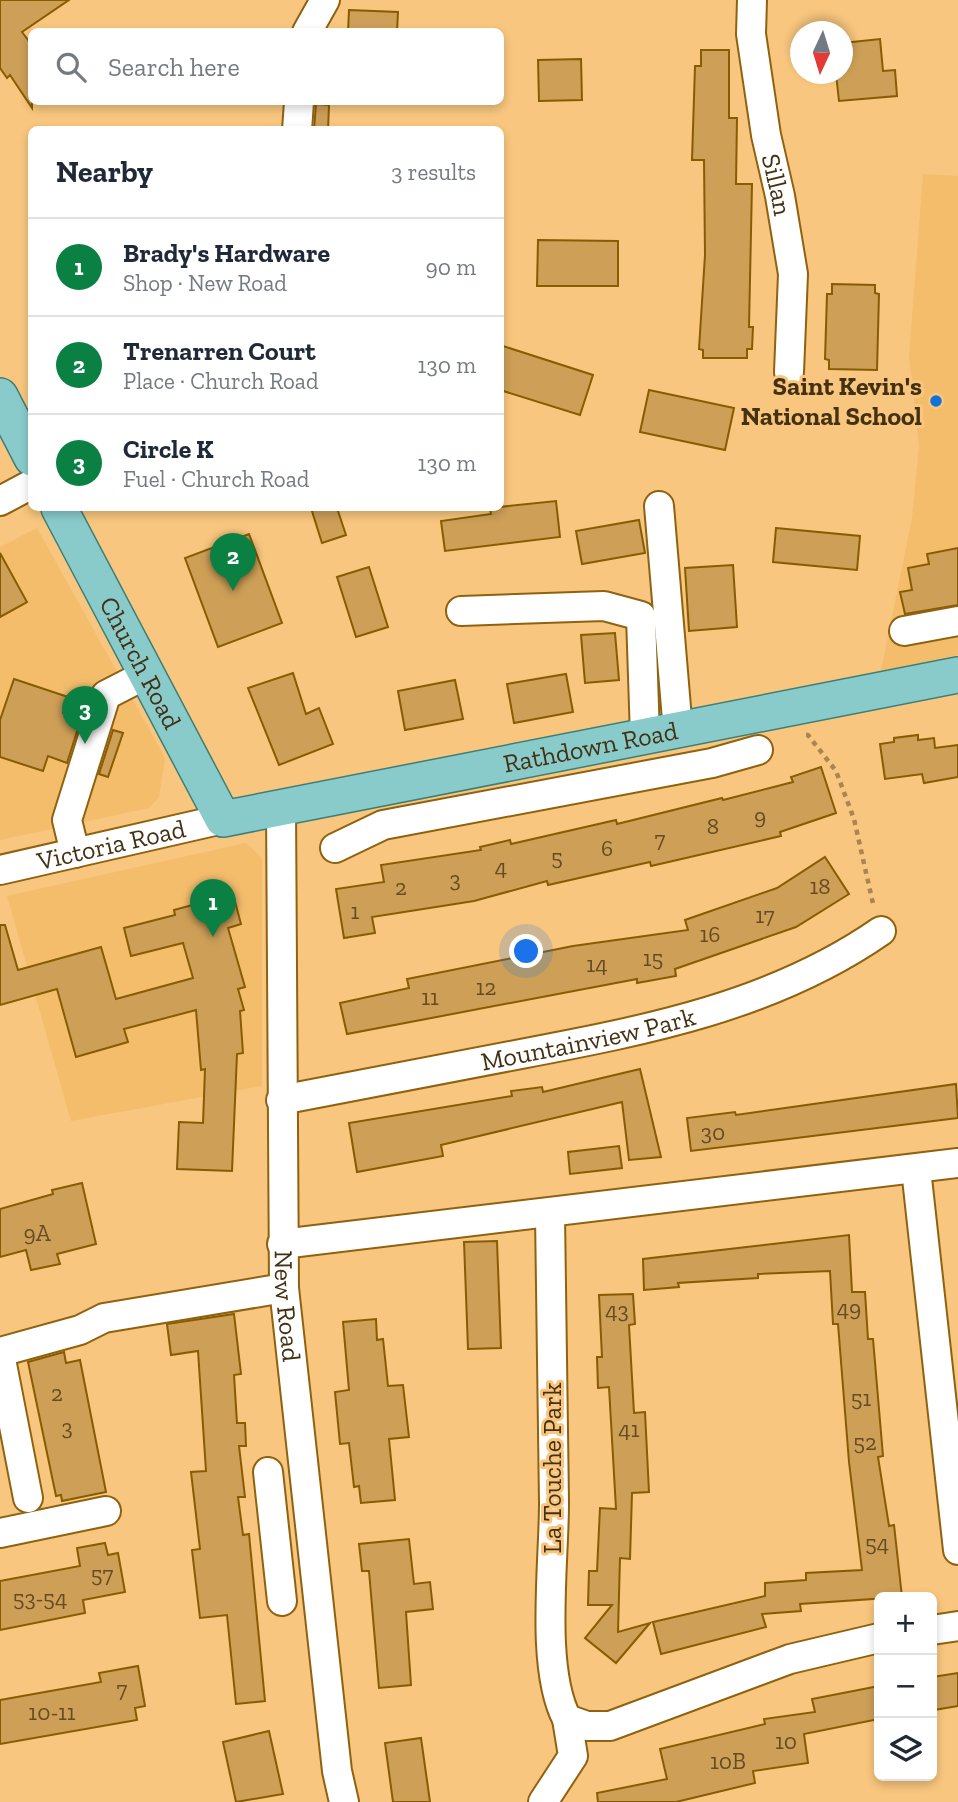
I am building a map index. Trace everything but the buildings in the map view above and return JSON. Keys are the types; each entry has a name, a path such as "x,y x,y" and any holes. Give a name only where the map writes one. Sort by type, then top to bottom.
{"main road":[{"path":"14,410 28,447"},
{"name":"Church Road","path":"61,511 223,819"},
{"name":"Rathdown Road","path":"223,819 958,675"}],"street":[{"path":"309,28 326,0"},
{"name":"Sillan","path":"752,0 751,34 762,110 793,274 789,372"},
{"path":"297,126 299,105"},
{"path":"0,501 28,486"},
{"path":"659,506 675,732"},
{"path":"461,611 604,606 641,616 675,732 712,762"},
{"path":"904,631 958,621"},
{"path":"75,853 67,820 106,695 147,674"},
{"path":"335,848 383,825 712,762 758,750"},
{"name":"New Road","path":"281,806 284,1288 337,1771 344,1802"},
{"name":"Victoria Road","path":"0,870 223,819"},
{"name":"Mountainview Park","path":"281,1100 688,1020 796,979 851,952 881,931"},
{"path":"282,1244 958,1163"},
{"path":"916,1169 958,1550"},
{"name":"La Touche Park","path":"543,1802 573,1756 567,1719 558,1702 551,1673 554,1504 550,1214"},
{"path":"29,1498 0,1353 80,1330 104,1318 284,1288"},
{"path":"306,1486 269,1481 281,1592 316,1579"},
{"path":"0,1533 106,1511"},
{"path":"937,1629 958,1626"},
{"path":"567,1719 587,1726 610,1726 790,1660 874,1639"}],"path":[{"path":"758,750 808,734 836,771 854,819 881,931"}],"shaded area":[{"name":"Saint Kevin's National School","path":"923,174 958,176 958,655 881,671 912,518 919,446 909,356"},
{"path":"37,528 165,758 159,797 149,808 0,840 0,547"},
{"path":"246,843 262,858 262,1086 71,1121 7,896"}],"place":[{"name":"Saint Kevin's National School","path":"936,401"},
{"name":"Trenarren Court","path":"233,591"},
{"name":"Circle K","path":"85,744"},
{"name":"Brady's Hardware","path":"213,937"}]}
